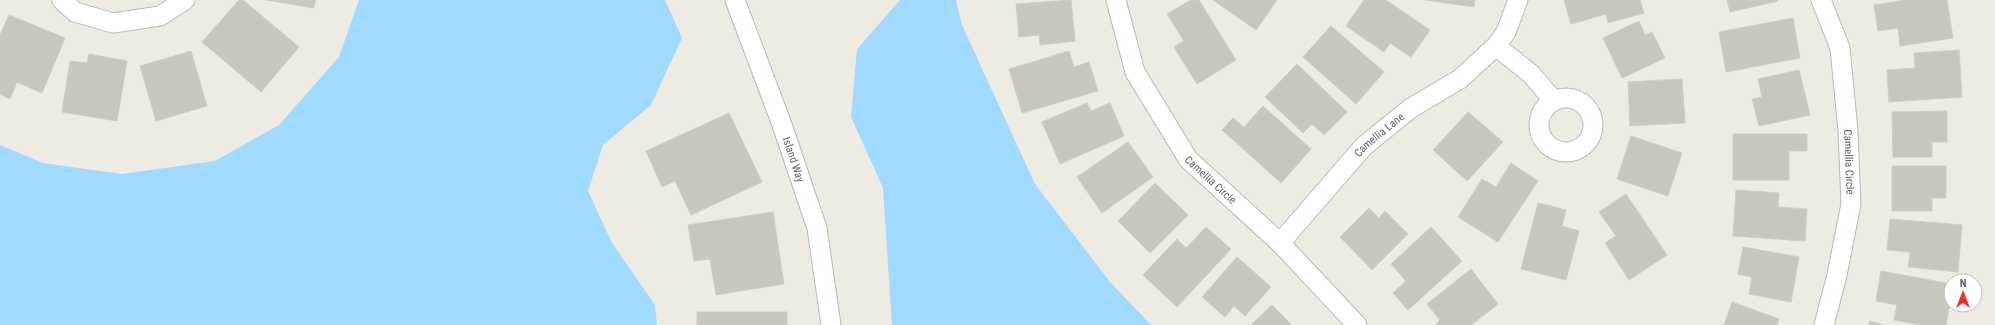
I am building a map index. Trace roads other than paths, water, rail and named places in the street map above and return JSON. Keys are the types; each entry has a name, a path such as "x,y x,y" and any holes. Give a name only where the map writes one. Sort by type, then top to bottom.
{"street":[{"path":"62,0 75,12 112,23 160,16 185,0"},
{"name":"Island Way","path":"734,0 781,122 816,228 831,325"},
{"name":"Camellia Circle","path":"1116,0 1135,72 1188,159 1280,243 1357,325"},
{"name":"Camellia Lane","path":"1280,243 1364,146 1411,108 1460,79 1496,46 1506,32 1514,16 1518,0"},
{"name":"Camellia Circle","path":"1821,0 1840,48 1848,131 1851,204 1837,275 1824,325"},
{"path":"1496,46 1531,74 1554,101"}],"water":[{"path":"359,0 665,0 682,38 651,105 603,145 588,191 612,243 655,305 657,325 0,325 0,145 43,163 122,174 215,161 279,125 339,57"},
{"path":"900,0 956,0 962,25 1035,184 1110,282 1151,325 892,325 883,188 851,117 857,49"}]}
